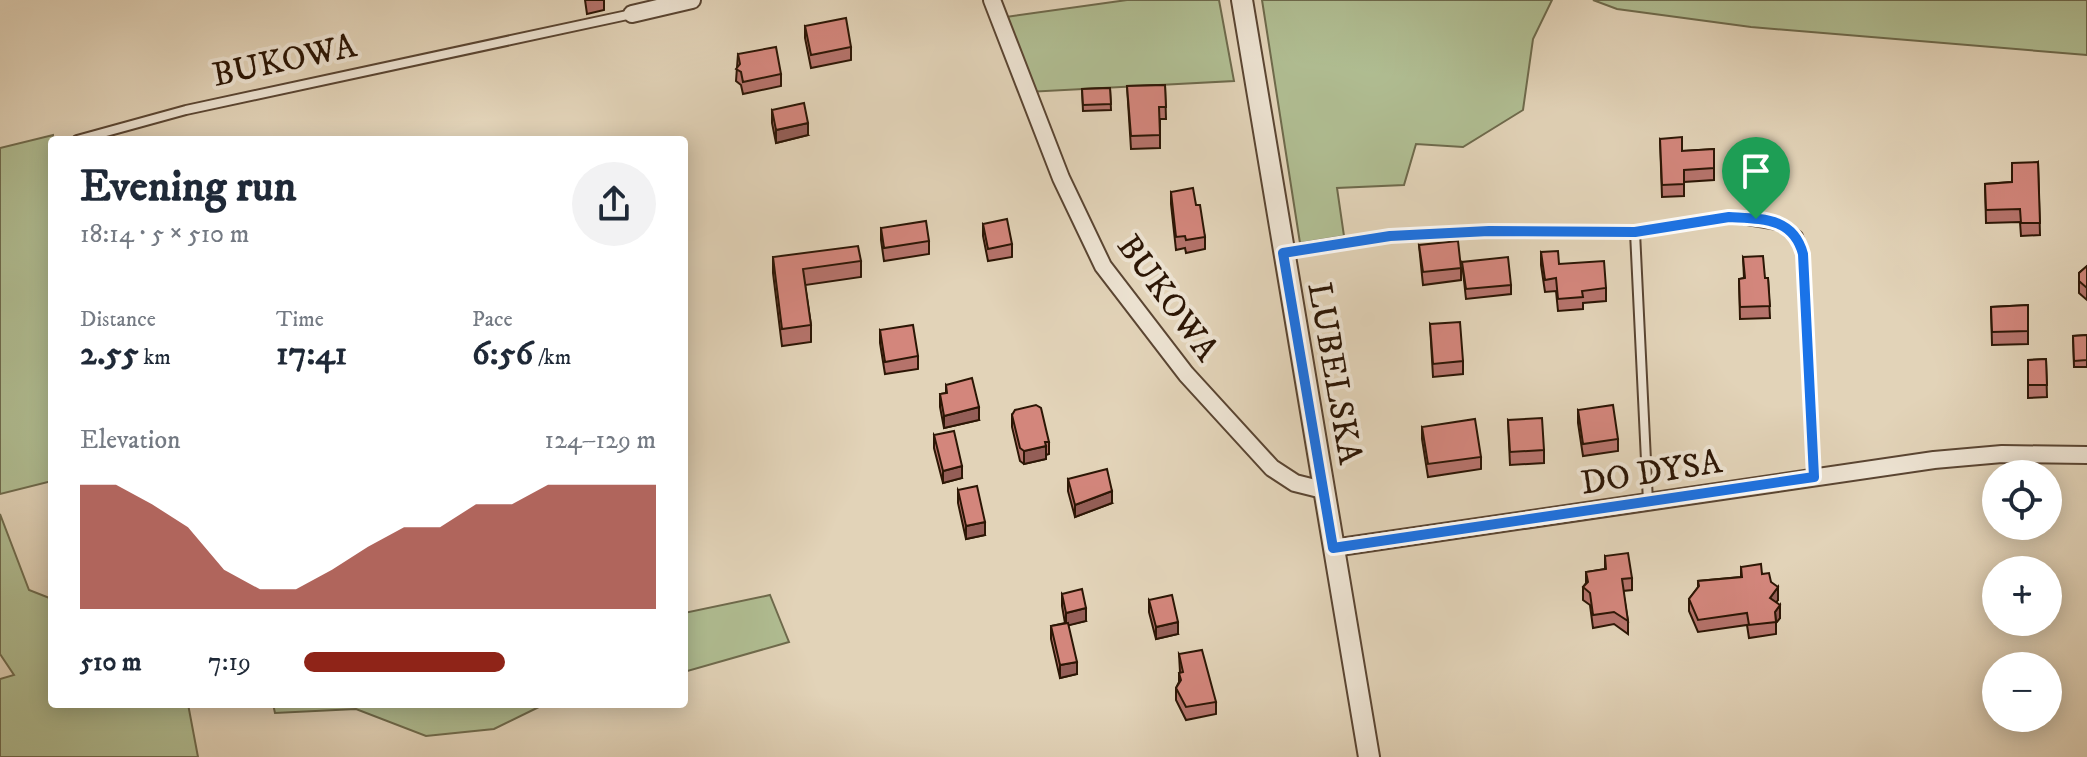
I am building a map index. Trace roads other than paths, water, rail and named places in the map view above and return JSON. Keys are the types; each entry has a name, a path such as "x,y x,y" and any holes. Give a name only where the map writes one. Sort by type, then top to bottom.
{"street":[{"name":"BUKOWA","path":"632,14 692,0"},
{"name":"BUKOWA","path":"992,0 1061,178 1103,266 1186,374 1272,468 1295,483 1323,490"},
{"name":"LUBELSKA","path":"1242,0 1369,757"},
{"name":"DO DYSA","path":"1333,548 1978,456 2087,455"}],"lane":[{"name":"BUKOWA","path":"92,136 186,110 632,14"},
{"path":"1283,253 1390,236 1457,232 1635,232 1729,217 1784,226 1798,236 1803,254 1814,477"},
{"path":"1635,232 1648,503"}]}
